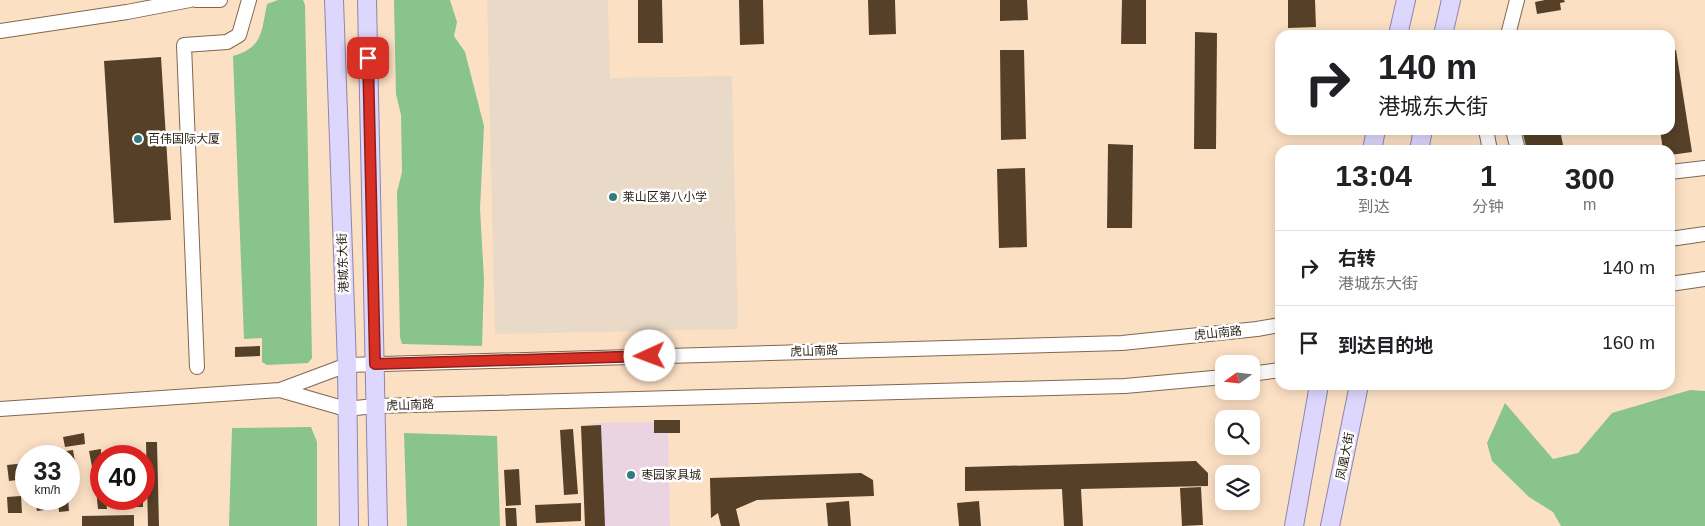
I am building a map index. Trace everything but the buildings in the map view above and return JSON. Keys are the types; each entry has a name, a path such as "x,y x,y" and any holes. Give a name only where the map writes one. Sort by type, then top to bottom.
{"main road":[{"name":"港城东大街","path":"334,0 347,365 346,409 349,526"},
{"path":"367,0 378,526"},
{"path":"1399,30 1406,0"},
{"path":"1444,30 1451,0"},
{"path":"1294,526 1318,390"},
{"name":"凤凰大街","path":"1330,526 1358,390"}],"street":[{"path":"0,31 127,12 190,0"},
{"path":"196,0 220,0"},
{"path":"197,367 184,45 227,42 239,35 249,0"},
{"path":"1509,30 1517,0"},
{"path":"1675,171 1705,168"},
{"path":"1675,238 1705,234"},
{"path":"1675,283 1705,279"},
{"name":"虎山南路","path":"280,390 347,365 1122,342 1275,326"},
{"path":"1260,373 1275,371"},
{"name":"虎山南路","path":"346,409 375,406 1125,386 1215,378"},
{"path":"0,409 280,390 346,409"}],"shaded area":[{"name":"莱山区第八小学","path":"487,0 608,0 610,78 732,76 738,329 495,334"},
{"name":"枣园家具城","path":"668,422 670,526 593,526 591,423"}],"green space":[{"path":"278,0 303,0 305,5 312,358 308,363 267,365 262,362 262,338 244,339 233,56 250,48 255,43 262,31 267,4"},
{"path":"394,0 450,0 457,22 454,36 465,52 484,126 480,209 484,279 482,346 402,344 400,337 397,192 402,172 401,115 396,94"},
{"path":"1690,390 1705,391 1705,526 1561,526 1553,512 1529,497 1492,461 1487,443 1505,403 1553,459 1578,453 1612,413"},
{"path":"311,427 317,442 317,526 229,526 232,428"},
{"path":"404,433 497,436 500,526 407,526"}],"place":[{"name":"百伟国际大厦","path":"138,139"},
{"name":"莱山区第八小学","path":"613,197"},
{"name":"枣园家具城","path":"631,475"}],"route":[{"path":"368,58 375,364 650,356"}]}
